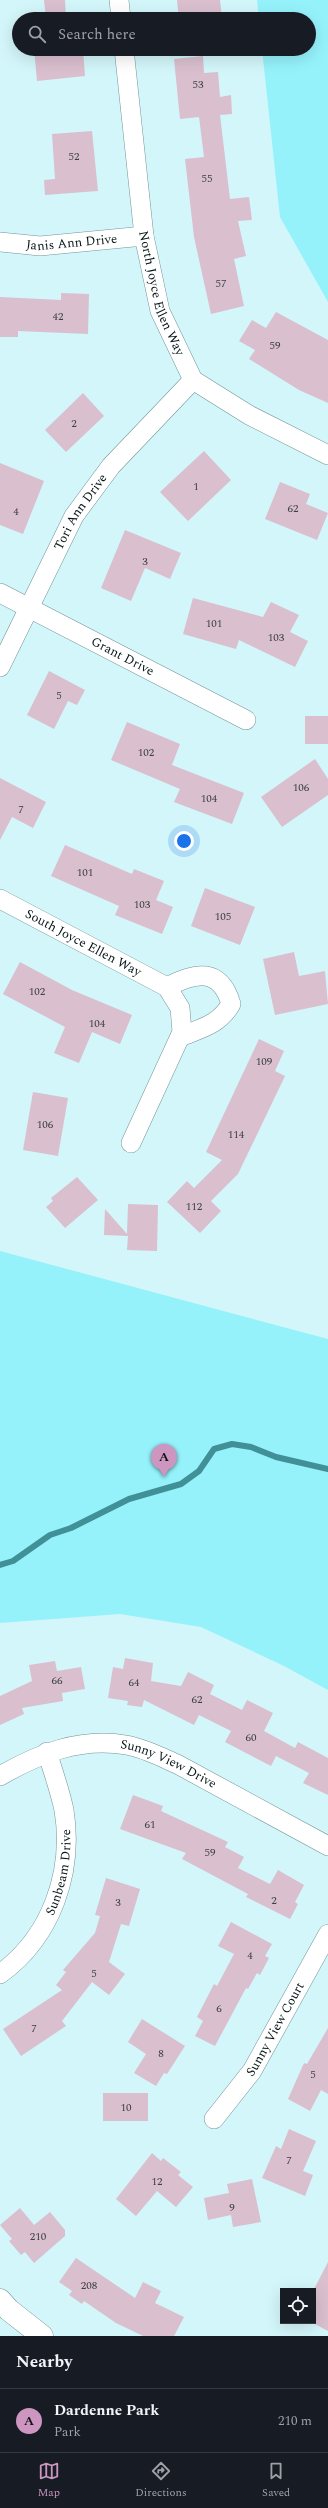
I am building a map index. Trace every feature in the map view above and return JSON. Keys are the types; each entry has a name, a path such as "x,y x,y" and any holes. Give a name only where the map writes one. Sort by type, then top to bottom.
{"street":[{"path":"119,0 120,12"},
{"name":"North Joyce Ellen Way","path":"125,56 144,236 160,311 194,380"},
{"name":"Janis Ann Drive","path":"0,242 40,246 144,236"},
{"path":"194,380 249,415 328,455"},
{"name":"Tori Ann Drive","path":"0,667 74,516 111,466 194,380"},
{"name":"Grant Drive","path":"0,593 246,720"},
{"name":"South Joyce Ellen Way","path":"0,899 167,987"},
{"path":"131,1143 182,1032 180,1008 167,987 196,975 217,979 227,989 231,1004 224,1016 212,1025 180,1037"},
{"name":"Sunny View Drive","path":"0,1776 22,1762 48,1752 77,1745 126,1745 152,1753 328,1846"},
{"name":"Sunbeam Drive","path":"0,1974 28,1950 56,1904 63,1879 66,1849 64,1812 48,1752"},
{"name":"Sunny View Court","path":"214,2118 252,2071 328,1934"},
{"path":"0,2300 9,2310 42,2336"}],"shaded area":[{"path":"257,0 328,0 328,302 280,217 263,56 316,56 316,12 258,12"},
{"path":"0,1251 328,1339 328,1690 284,1666 201,1627 120,1614 0,1623"}],"building":[{"path":"44,0 65,0 66,12 45,12"},
{"path":"177,0 220,0 221,12 178,12"},
{"path":"35,56 84,56 85,76 37,81"},
{"path":"203,56 204,73 218,72 220,97 231,95 232,114 220,115 230,199 249,197 252,220 238,221 246,256 234,259 244,306 211,314 194,237 185,159 204,157 199,117 180,119 174,59"},
{"path":"92,131 98,191 45,195 44,180 55,179 52,134"},
{"path":"61,293 89,294 88,334 18,331 18,337 0,337 0,297 61,300"},
{"path":"276,312 328,340 328,403 299,390 249,359 255,350 239,341 252,320 266,328"},
{"path":"83,393 104,416 66,452 45,430"},
{"path":"204,451 231,480 188,521 160,492"},
{"path":"0,463 44,481 23,534 0,525"},
{"path":"280,482 310,494 306,504 328,513 317,540 265,519"},
{"path":"125,530 181,553 170,579 145,568 131,601 101,588"},
{"path":"193,598 263,617 271,602 299,615 290,632 308,641 295,667 239,640 236,649 183,634"},
{"path":"49,671 85,690 77,705 68,701 54,729 27,715"},
{"path":"305,716 328,716 328,744 305,744"},
{"path":"127,722 180,744 172,765 244,793 232,824 174,802 180,789 111,760"},
{"path":"315,759 328,779 328,795 282,827 261,797"},
{"path":"0,778 46,802 33,828 12,817 0,840"},
{"path":"65,845 132,874 134,869 164,881 156,900 173,907 162,934 115,915 119,906 51,876"},
{"path":"205,888 255,907 240,945 191,926"},
{"path":"294,952 299,976 325,971 328,1004 275,1015 263,959"},
{"path":"20,962 72,990 132,1015 120,1044 92,1032 79,1063 54,1053 65,1027 3,994"},
{"path":"259,1039 284,1051 275,1071 285,1076 238,1174 211,1201 221,1211 200,1233 167,1202 187,1181 194,1188 222,1160 206,1152"},
{"path":"33,1092 68,1098 58,1156 23,1150"},
{"path":"77,1177 98,1200 65,1228 46,1207 53,1201 51,1198"},
{"path":"128,1204 158,1205 157,1251 127,1250 128,1236 104,1235 105,1209 127,1234"},
{"path":"125,1658 153,1663 151,1681 181,1686 188,1672 214,1685 210,1694 242,1710 247,1700 273,1713 264,1731 295,1748 298,1742 328,1758 328,1795 303,1783 309,1773 276,1756 271,1766 225,1742 231,1731 199,1715 194,1725 144,1700 142,1707 127,1705 128,1701 108,1698 113,1667 123,1669"},
{"path":"55,1661 57,1671 81,1667 85,1689 62,1693 63,1701 22,1708 24,1714 0,1725 0,1696 32,1681 29,1665"},
{"path":"133,1795 163,1806 161,1811 228,1842 225,1847 244,1857 238,1868 270,1884 278,1870 304,1885 295,1902 298,1904 290,1919 246,1897 248,1894 182,1859 186,1853 120,1829"},
{"path":"106,1878 140,1889 129,1926 121,1924 109,1962 125,1974 109,1995 92,1982 62,2021 66,2026 21,2056 3,2029 62,1990 56,1985 66,1972 63,1970 95,1933 100,1916 95,1915"},
{"path":"231,1922 272,1944 265,1956 269,1958 260,1975 257,1973 248,1989 246,1988 215,2046 195,2036 203,2021 197,2017 214,1984 217,1986 234,1954 218,1946"},
{"path":"142,2019 185,2046 167,2074 164,2073 156,2086 134,2073 146,2054 128,2042"},
{"path":"328,2028 328,2094 321,2090 310,2111 288,2099 304,2063 307,2064"},
{"path":"103,2093 148,2093 148,2121 103,2121"},
{"path":"289,2129 316,2141 303,2171 313,2175 305,2196 262,2178 276,2146 281,2149"},
{"path":"152,2153 161,2161 163,2158 181,2172 178,2175 193,2187 176,2207 157,2191 136,2216 116,2199"},
{"path":"252,2179 261,2222 233,2227 231,2215 208,2220 204,2198 229,2193 227,2184"},
{"path":"20,2208 34,2225 50,2212 65,2230 65,2236 34,2263 25,2252 21,2255 9,2241 12,2239 0,2225"},
{"path":"76,2258 135,2298 143,2282 161,2291 155,2303 184,2317 174,2336 143,2336 116,2323 84,2301 82,2304 69,2295 72,2291 59,2282"},
{"path":"328,2262 328,2331 315,2324 316,2288 315,2288"}],"waterway":[{"path":"0,1565 13,1561 50,1535 71,1528 129,1499 181,1484 199,1471 214,1449 232,1444 251,1447 276,1457 328,1469"}],"place":[{"name":"Dardenne Park","path":"164,1477"}]}
